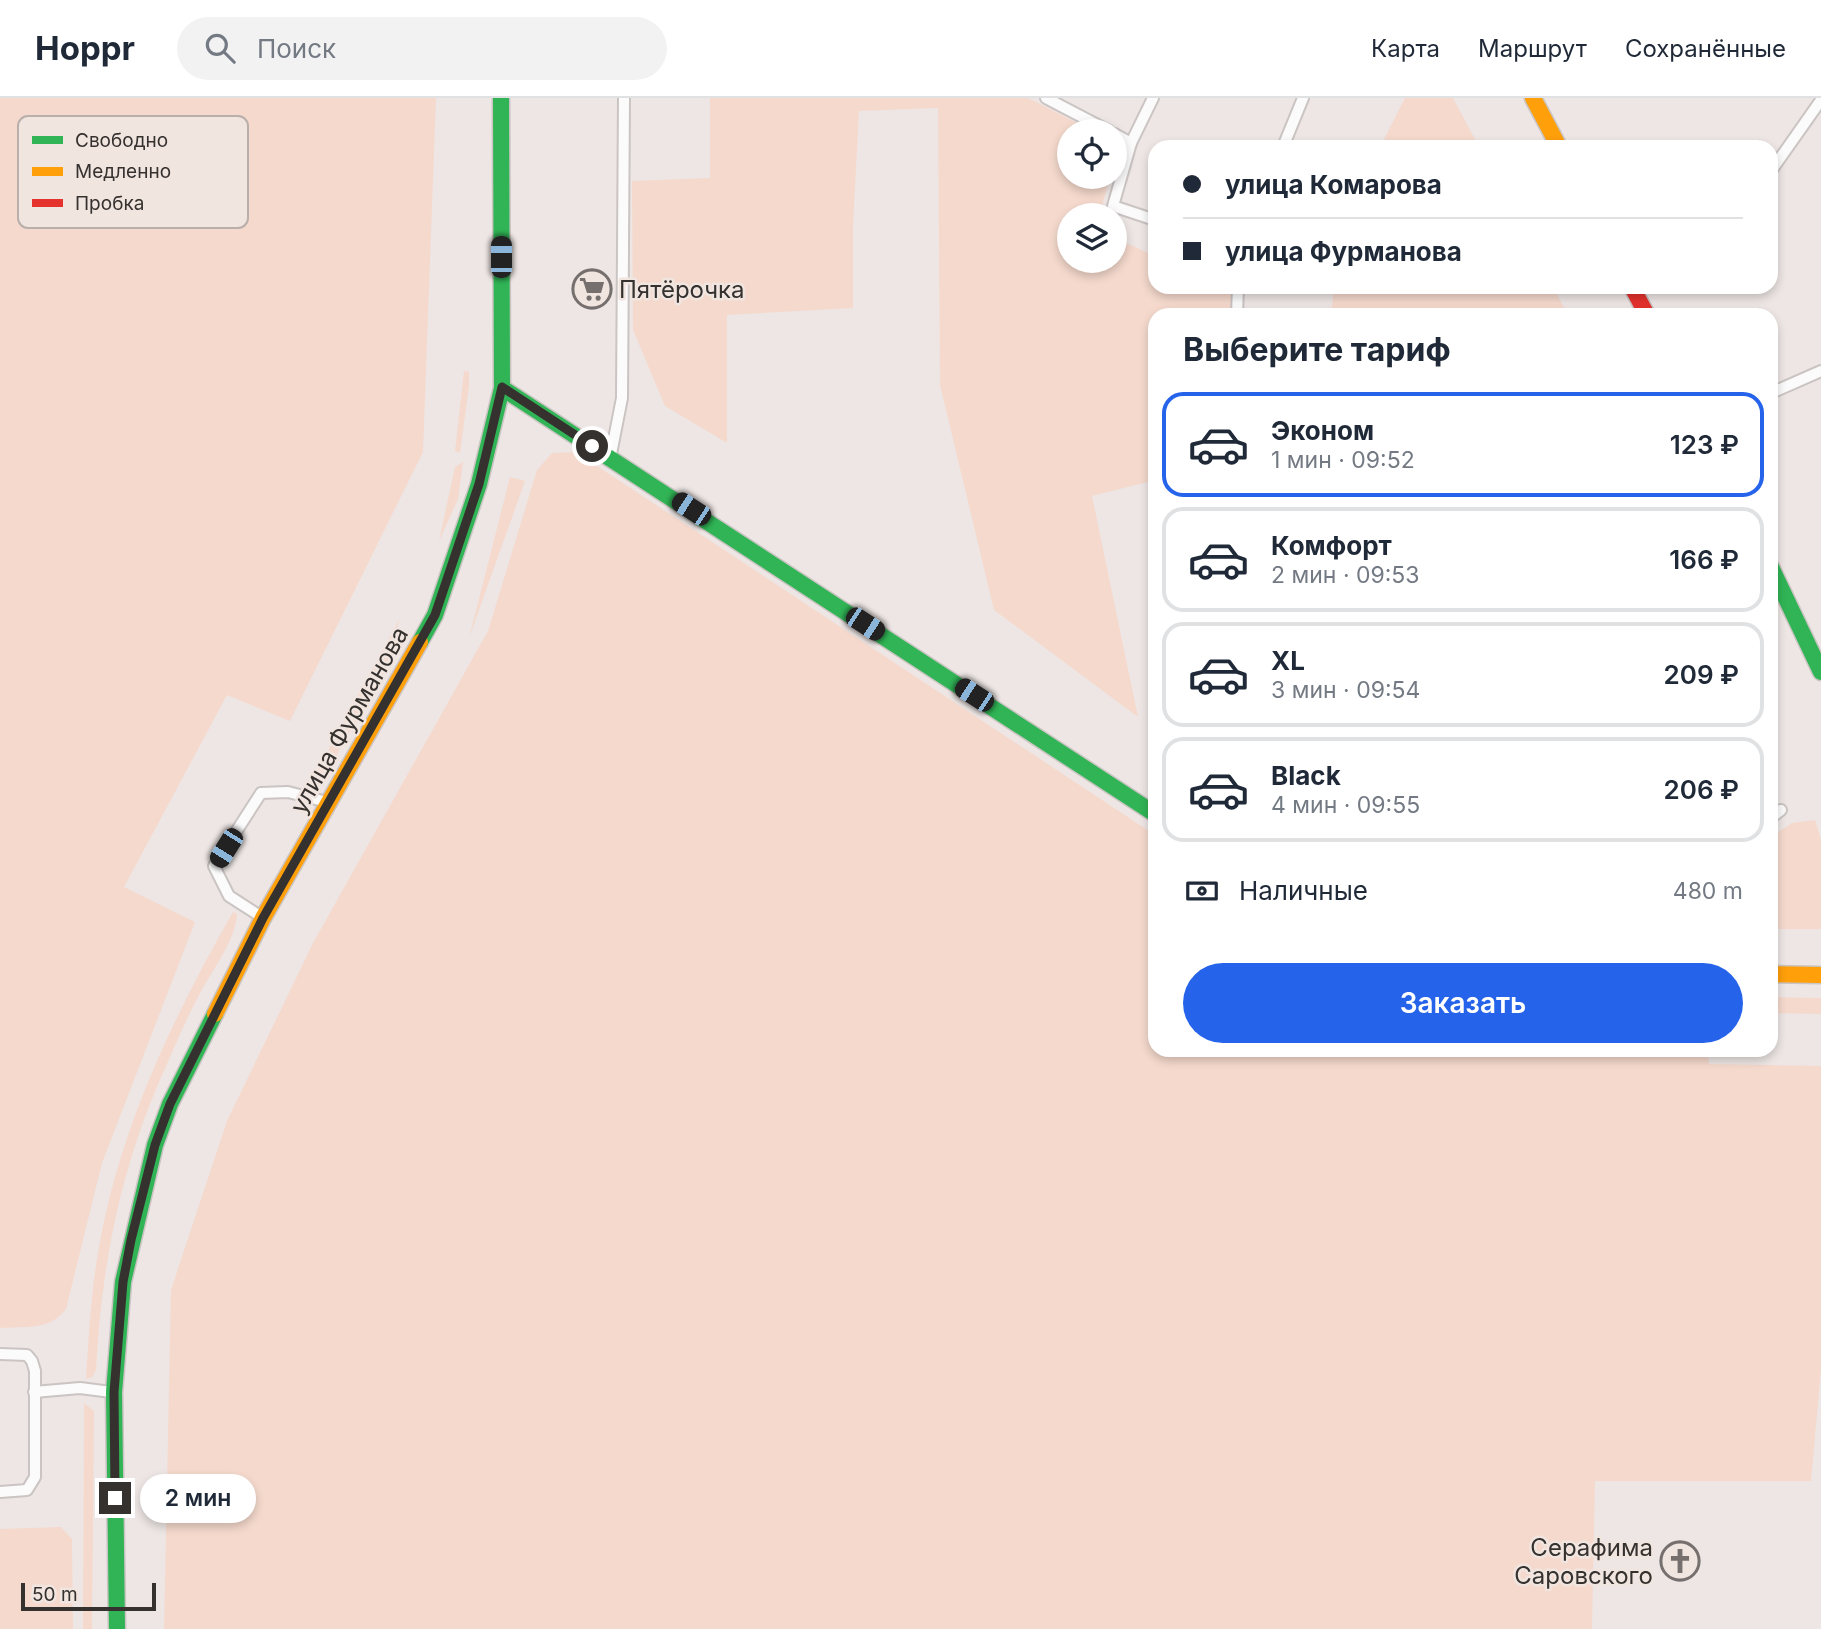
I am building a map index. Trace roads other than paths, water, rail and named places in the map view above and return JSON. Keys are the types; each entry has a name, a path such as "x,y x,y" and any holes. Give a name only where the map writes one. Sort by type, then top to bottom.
{"main road":[{"name":"улица Фурманова","path":"117,1629 114,1392 123,1282 131,1240 155,1145 170,1104 263,918 435,615 479,484 502,387 501,98"},
{"path":"1533,98 1555,140"},
{"path":"502,387 1148,809"},
{"path":"1778,582 1821,672"},
{"path":"1778,974 1821,975"}],"lane":[{"path":"610,458 622,398 624,98"},
{"path":"1046,98 1086,119"},
{"path":"1148,218 1113,205 1131,143 1153,98"},
{"path":"1286,140 1303,98"},
{"path":"1778,161 1821,100"},
{"path":"1127,141 1131,143"},
{"path":"1778,390 1821,371"},
{"path":"263,918 229,896 214,866 261,793 288,792 327,802"},
{"path":"1778,813 1782,810"},
{"path":"0,1354 27,1355 35,1371 35,1477 27,1490 0,1492"},
{"path":"34,1392 80,1388 114,1392"}],"place":[{"name":"Пятёрочка","path":"592,289"},
{"name":"Серафима Саровского","path":"1680,1561"}]}
